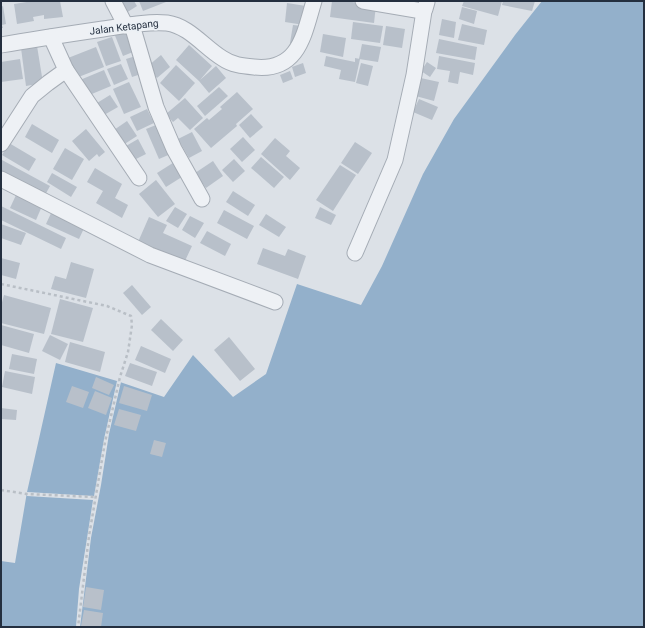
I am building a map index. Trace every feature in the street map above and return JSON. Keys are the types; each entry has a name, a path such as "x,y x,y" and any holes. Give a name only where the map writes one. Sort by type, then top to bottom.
{"street":[{"path":"113,1 129,25 156,107 174,149 202,199"},
{"name":"Jalan Ketapang","path":"1,44 158,22 168,23 186,30 223,59 237,65 258,67 273,66 285,62 299,47 314,1"},
{"path":"363,1 413,11 426,6"},
{"path":"355,253 395,160 414,75 426,6"},
{"path":"51,37 66,70 139,178"},
{"path":"1,144 32,96 66,70"},
{"path":"1,180 150,255 275,302"}],"path":[{"path":"1,284 107,306 131,316 128,352 120,377 105,442 95,498 78,627"},
{"path":"1,490 27,494 95,498"}],"water":[{"path":"542,1 644,1 644,627 1,627 1,561 15,563 27,492 56,363 164,397 193,355 233,397 266,374 297,284 361,305 382,266 423,174 454,119 515,35"}],"pier":[{"path":"117,381 121,382 109,434 91,538 80,627 76,627 79,589 93,500 27,496 27,492 94,496 104,439"}],"building":[{"path":"33,1 60,1 63,17 44,19 44,15 33,17 34,21 17,24 14,4"},
{"path":"118,1 134,1 137,6 126,13"},
{"path":"139,1 166,1 166,2 143,11"},
{"path":"332,1 376,5 374,23 330,17"},
{"path":"464,1 502,1 498,16 462,6"},
{"path":"503,1 535,1 532,11 502,5"},
{"path":"287,3 306,6 304,25 285,22"},
{"path":"3,6 6,24 2,25 3,28 1,28 1,7"},
{"path":"462,7 477,11 474,24 459,19"},
{"path":"442,19 456,22 454,38 439,35"},
{"path":"353,22 383,26 380,43 351,39"},
{"path":"462,24 487,30 484,45 458,40"},
{"path":"293,25 302,26 299,45 290,43"},
{"path":"386,26 405,29 402,48 383,45"},
{"path":"128,27 138,50 123,56 114,33"},
{"path":"323,34 346,38 343,57 320,52"},
{"path":"112,37 121,61 106,66 97,42"},
{"path":"439,39 477,47 475,60 436,53"},
{"path":"362,44 381,47 378,62 359,59"},
{"path":"189,45 212,66 200,80 216,66 226,78 209,93 199,81 176,60"},
{"path":"37,46 43,83 26,86 21,48"},
{"path":"96,47 104,67 76,78 68,58"},
{"path":"139,55 144,73 132,77 126,59"},
{"path":"161,55 170,67 157,78 148,66"},
{"path":"326,56 355,62 355,58 360,59 355,82 339,79 341,70 324,66"},
{"path":"439,56 475,63 473,75 460,72 458,84 448,82 450,71 437,69"},
{"path":"20,59 23,79 1,82 1,62"},
{"path":"427,62 436,68 430,77 421,71"},
{"path":"303,63 306,73 295,77 292,67"},
{"path":"361,63 373,66 368,86 356,83"},
{"path":"121,64 128,79 114,85 107,69"},
{"path":"176,65 195,83 179,101 160,83"},
{"path":"104,70 111,86 87,96 80,80"},
{"path":"290,71 293,79 283,83 280,75"},
{"path":"416,77 439,82 434,101 412,95"},
{"path":"129,82 141,107 124,114 113,89"},
{"path":"219,87 228,96 205,116 197,106"},
{"path":"237,92 253,109 236,124 237,126 211,148 194,129 207,118 209,120 222,109 220,107"},
{"path":"110,95 118,107 104,115 97,103"},
{"path":"185,98 203,118 190,130 178,118 173,122 166,114"},
{"path":"419,99 438,107 432,120 413,112"},
{"path":"147,109 154,123 137,131 130,117"},
{"path":"251,114 263,127 250,138 239,125"},
{"path":"127,121 137,136 123,145 114,130"},
{"path":"161,123 173,153 159,159 146,129"},
{"path":"32,124 59,140 52,153 25,137"},
{"path":"86,129 105,152 99,157 97,154 89,161 72,141"},
{"path":"192,132 202,151 189,158 178,139"},
{"path":"243,137 255,150 242,162 230,149"},
{"path":"275,138 290,151 286,156 300,168 290,180 261,154"},
{"path":"138,139 146,154 134,160 126,146"},
{"path":"355,142 372,153 358,174 341,163"},
{"path":"9,143 36,159 29,171 2,155"},
{"path":"65,148 84,159 72,180 53,169"},
{"path":"261,157 284,177 274,188 251,168"},
{"path":"234,159 245,171 233,182 222,170"},
{"path":"2,160 50,186 44,197 1,173"},
{"path":"176,161 185,175 166,187 157,173"},
{"path":"213,161 223,176 206,188 195,173"},
{"path":"340,165 356,175 333,211 316,200"},
{"path":"95,168 122,184 115,198 128,205 122,218 96,203 103,191 87,182"},
{"path":"52,173 77,187 71,197 47,182"},
{"path":"156,180 175,204 158,217 139,194"},
{"path":"233,191 255,205 248,216 226,202"},
{"path":"16,195 42,206 36,220 10,208"},
{"path":"1,206 66,238 61,249 1,220"},
{"path":"175,207 187,214 178,228 166,221"},
{"path":"320,207 336,215 331,225 315,218"},
{"path":"53,209 86,224 79,239 46,224"},
{"path":"224,210 254,226 247,239 217,223"},
{"path":"266,214 286,227 279,237 259,225"},
{"path":"190,216 204,223 195,238 182,230"},
{"path":"149,217 167,225 163,233 192,246 184,263 138,242"},
{"path":"1,224 26,233 21,245 1,238"},
{"path":"207,231 231,244 225,256 200,243"},
{"path":"263,248 285,256 288,249 306,256 298,279 257,264"},
{"path":"1,258 20,263 16,279 1,275"},
{"path":"71,262 94,269 86,298 51,289 55,276 66,279"},
{"path":"132,285 151,307 142,315 123,293"},
{"path":"4,295 51,308 44,334 1,323 1,306"},
{"path":"60,299 93,308 83,342 51,334"},
{"path":"161,319 183,340 173,351 151,330"},
{"path":"1,325 34,334 29,353 1,345"},
{"path":"50,335 68,344 60,360 42,351"},
{"path":"229,337 255,369 240,381 214,350"},
{"path":"70,342 105,352 100,372 65,362"},
{"path":"141,346 171,359 165,373 135,360"},
{"path":"12,354 37,359 34,374 9,369"},
{"path":"130,363 157,372 152,386 125,376"},
{"path":"5,371 35,377 32,394 2,387"},
{"path":"96,377 114,385 109,395 92,388"},
{"path":"72,386 89,392 83,408 66,402"},
{"path":"124,386 152,395 147,411 119,403"},
{"path":"95,391 112,398 106,415 88,408"},
{"path":"1,408 17,410 16,420 1,419"},
{"path":"119,409 141,415 136,431 114,425"},
{"path":"154,440 166,443 162,457 150,454"},
{"path":"86,587 104,590 101,610 83,607"},
{"path":"84,610 103,613 101,627 81,626"}]}
